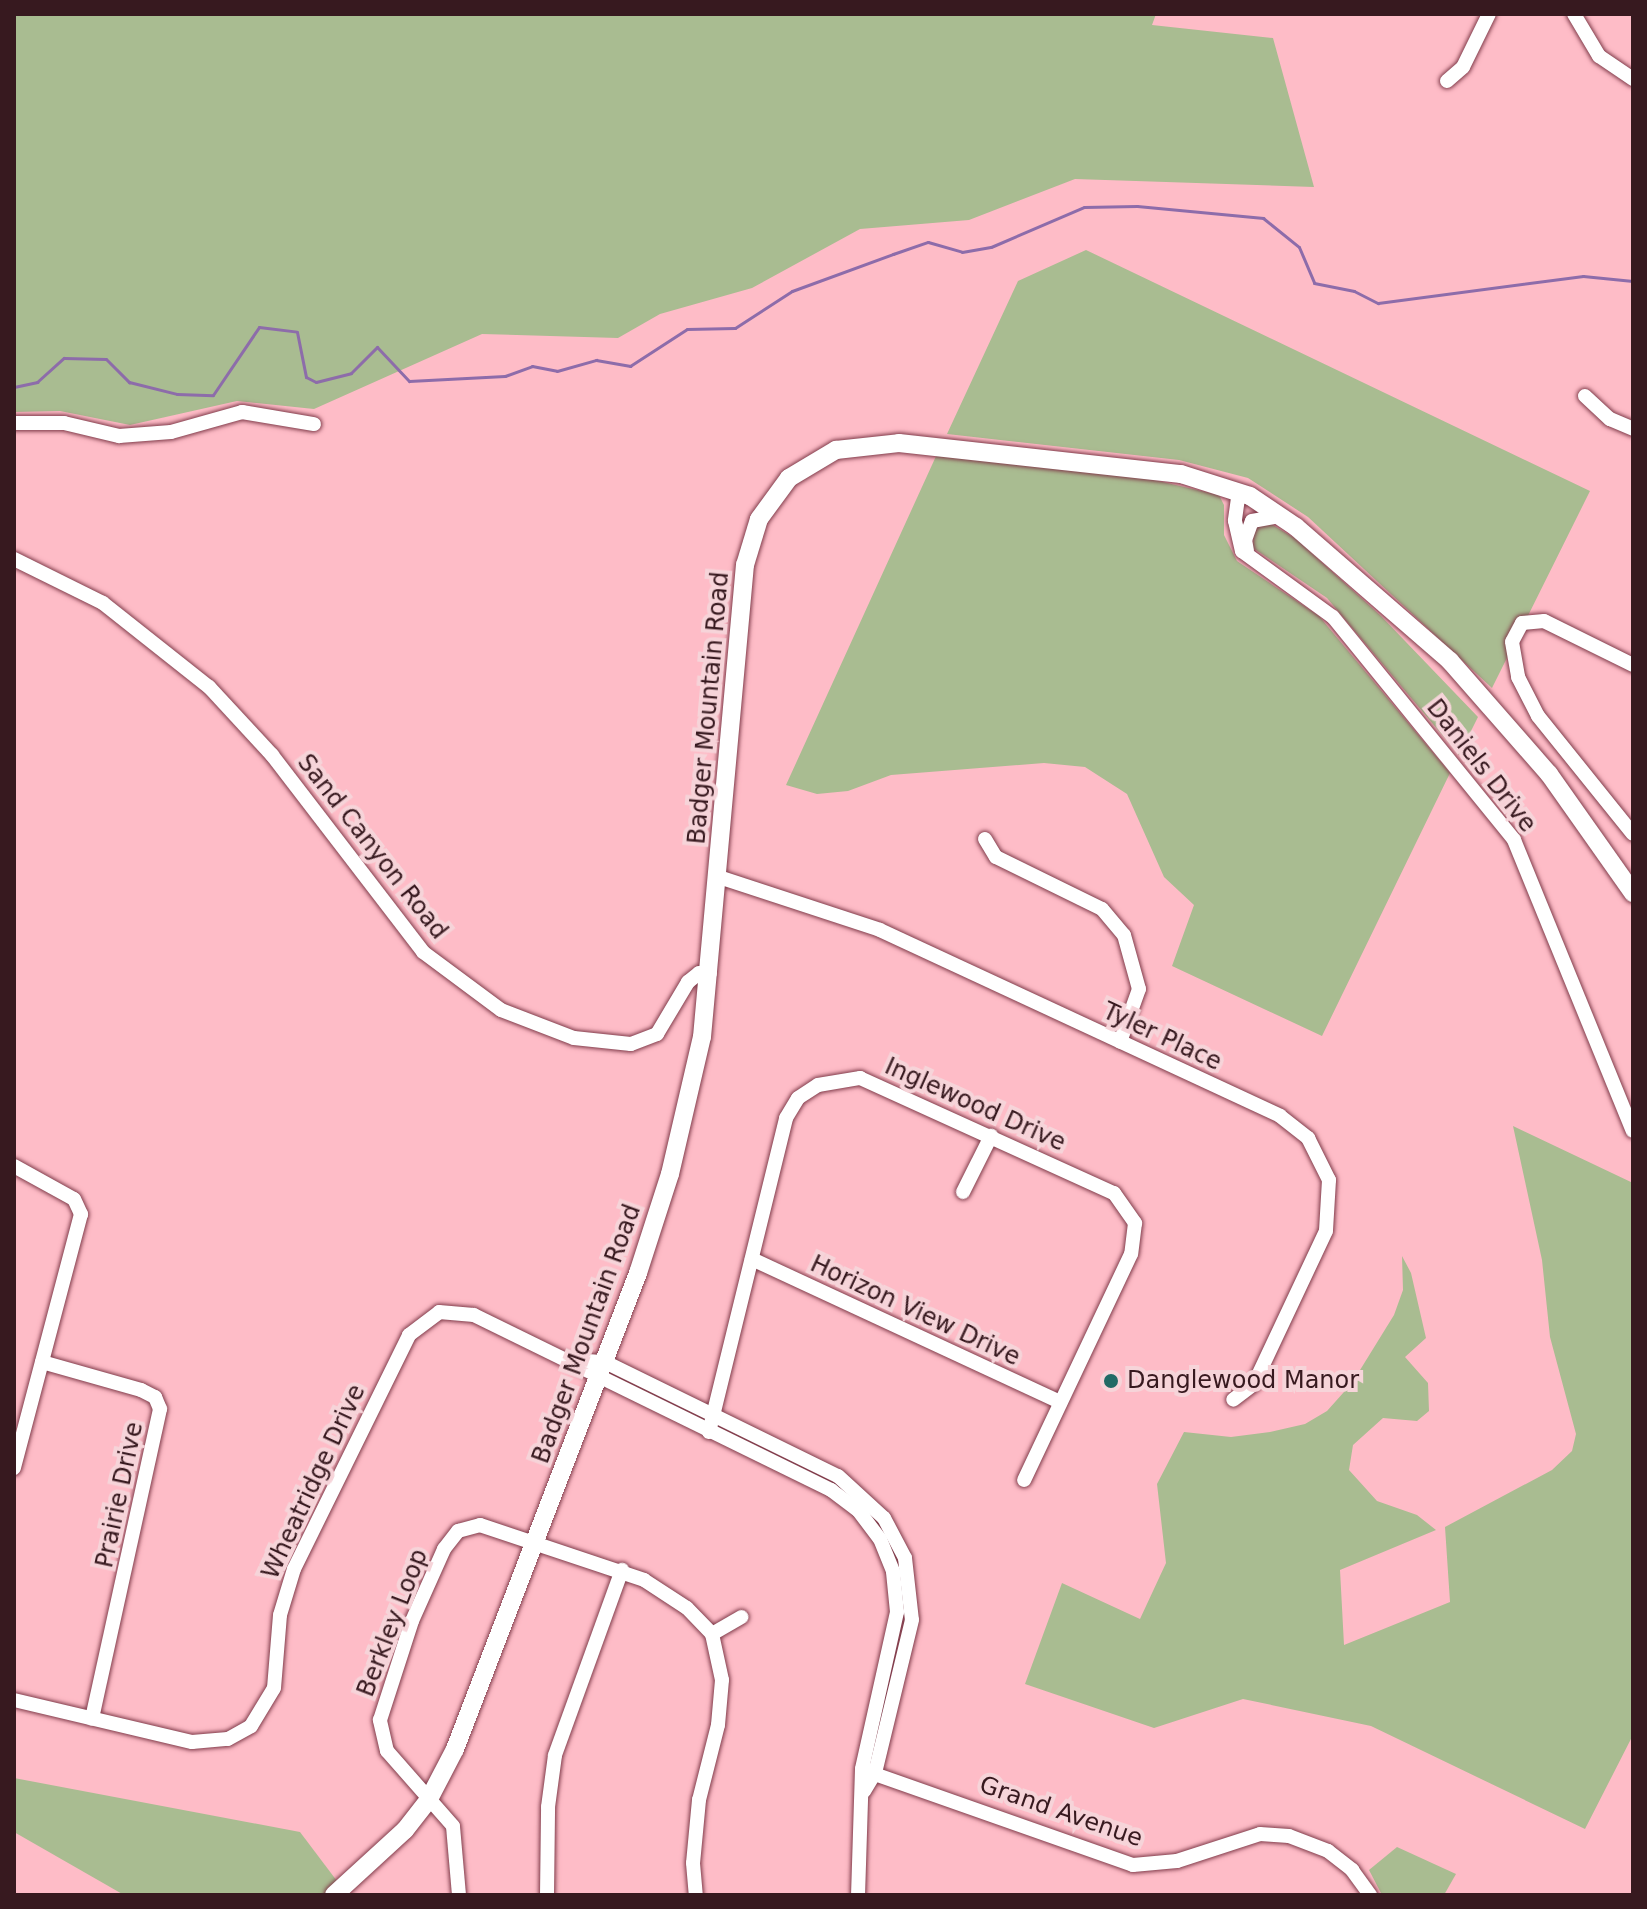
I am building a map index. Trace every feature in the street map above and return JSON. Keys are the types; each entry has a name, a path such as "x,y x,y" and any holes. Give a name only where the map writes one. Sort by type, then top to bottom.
{"main road":[{"name":"Badger Mountain Road","path":"334,1895 379,1859 429,1799 481,1689 601,1371 670,1174 691,1094 710,973 745,565 759,519 789,478 836,450 899,443 1152,470 1239,491 1282,516 1413,626 1480,692 1549,774 1633,893"}],"street":[{"path":"1447,81 1463,67 1489,14"},
{"path":"1574,14 1587,44 1610,67 1633,79"},
{"path":"1585,396 1610,419 1633,429"},
{"path":"14,423 64,423 119,436 171,432 242,412 314,424"},
{"name":"Daniels Drive","path":"1239,491 1238,542 1262,565 1326,610 1504,824 1525,861 1633,1131"},
{"path":"1262,565 1245,546 1248,527 1263,515 1282,516"},
{"name":"Sand Canyon Road","path":"14,559 116,611 209,687 280,764 423,952 501,1010 574,1038 631,1044 657,1034 688,982 699,973 710,973"},
{"path":"1633,665 1544,621 1522,623 1512,642 1518,677 1538,716 1633,834"},
{"path":"985,839 996,857 1102,909 1124,935 1139,989 1120,1042"},
{"name":"Tyler Place","path":"719,877 864,923 1280,1116 1308,1138 1325,1166 1331,1194 1326,1231 1254,1384 1233,1400"},
{"name":"Inglewood Drive","path":"709,1432 786,1118 798,1098 818,1085 849,1076 871,1081 1114,1193 1135,1223 1131,1254 1024,1480"},
{"path":"963,1192 991,1136"},
{"path":"14,1166 74,1199 81,1214 14,1468"},
{"name":"Horizon View Drive","path":"752,1259 1060,1402"},
{"name":"Wheatridge Drive","path":"14,1700 153,1733 219,1742 244,1731 263,1713 274,1688 280,1615 294,1569 415,1326 439,1312 474,1315 601,1371"},
{"name":"Prairie Drive","path":"42,1362 141,1390 155,1397 160,1409 92,1719"},
{"path":"601,1371 713,1415 838,1476 873,1504 897,1538 910,1580 912,1620 863,1791 858,1895"},
{"path":"601,1371 709,1432 844,1498 884,1547 895,1582 897,1612 868,1771"},
{"name":"Berkley Loop","path":"429,1799 387,1751 380,1731 412,1621 458,1531 491,1526 536,1540"},
{"path":"536,1540 622,1570 665,1590 712,1634 722,1680 718,1725 699,1800 693,1863 696,1895"},
{"path":"547,1895 548,1807 555,1755 622,1570"},
{"path":"712,1634 742,1617"},
{"name":"Grand Avenue","path":"868,1771 1133,1865 1177,1861 1260,1834 1289,1836 1328,1851 1352,1870 1370,1895"},
{"path":"429,1799 456,1835 459,1895"}],"green space":[{"path":"14,14 1156,14 1152,25 1273,38 1314,187 1075,179 969,220 860,229 752,288 660,314 618,338 482,334 314,409 237,401 130,425 60,411 14,412"},
{"path":"1086,250 1590,491 1492,688 1308,517 1248,478 1179,460 947,434 1018,281"},
{"path":"937,454 1137,476 1219,495 1224,505 1224,535 1237,561 1319,616 1450,773 1322,1036 1172,966 1194,905 1164,877 1127,794 1085,767 1044,763 891,775 848,791 817,794 786,785"},
{"path":"1268,522 1296,539 1381,616 1478,717 1459,755 1327,598 1253,548 1254,527"},
{"path":"1513,1126 1633,1183 1633,1735 1585,1829 1371,1726 1243,1699 1154,1728 1025,1684 1062,1583 1140,1619 1166,1563 1157,1484 1184,1432 1231,1437 1270,1432 1305,1424 1327,1411 1352,1383 1394,1315 1403,1290 1402,1256 1411,1273 1426,1338 1405,1357 1428,1383 1429,1411 1417,1421 1383,1418 1353,1445 1349,1470 1377,1501 1417,1515 1436,1530 1340,1570 1344,1645 1450,1602 1445,1527 1552,1470 1572,1451 1576,1434 1550,1337 1542,1260"},
{"path":"14,1778 300,1832 340,1885 324,1895 124,1895 14,1832"},
{"path":"1397,1847 1456,1874 1444,1895 1382,1895 1369,1870"}],"waterway":[{"path":"14,387 37,382 64,358 106,359 129,382 177,394 213,395 259,327 297,332 306,377 316,382 351,373 377,347 409,381 505,376 532,366 557,371 596,360 630,366 687,329 735,328 792,291 893,254 928,242 962,252 991,247 1084,207 1137,206 1263,218 1299,247 1314,283 1354,291 1378,303 1583,276 1633,281"}],"place":[{"name":"Danglewood Manor","path":"1111,1381"}]}
